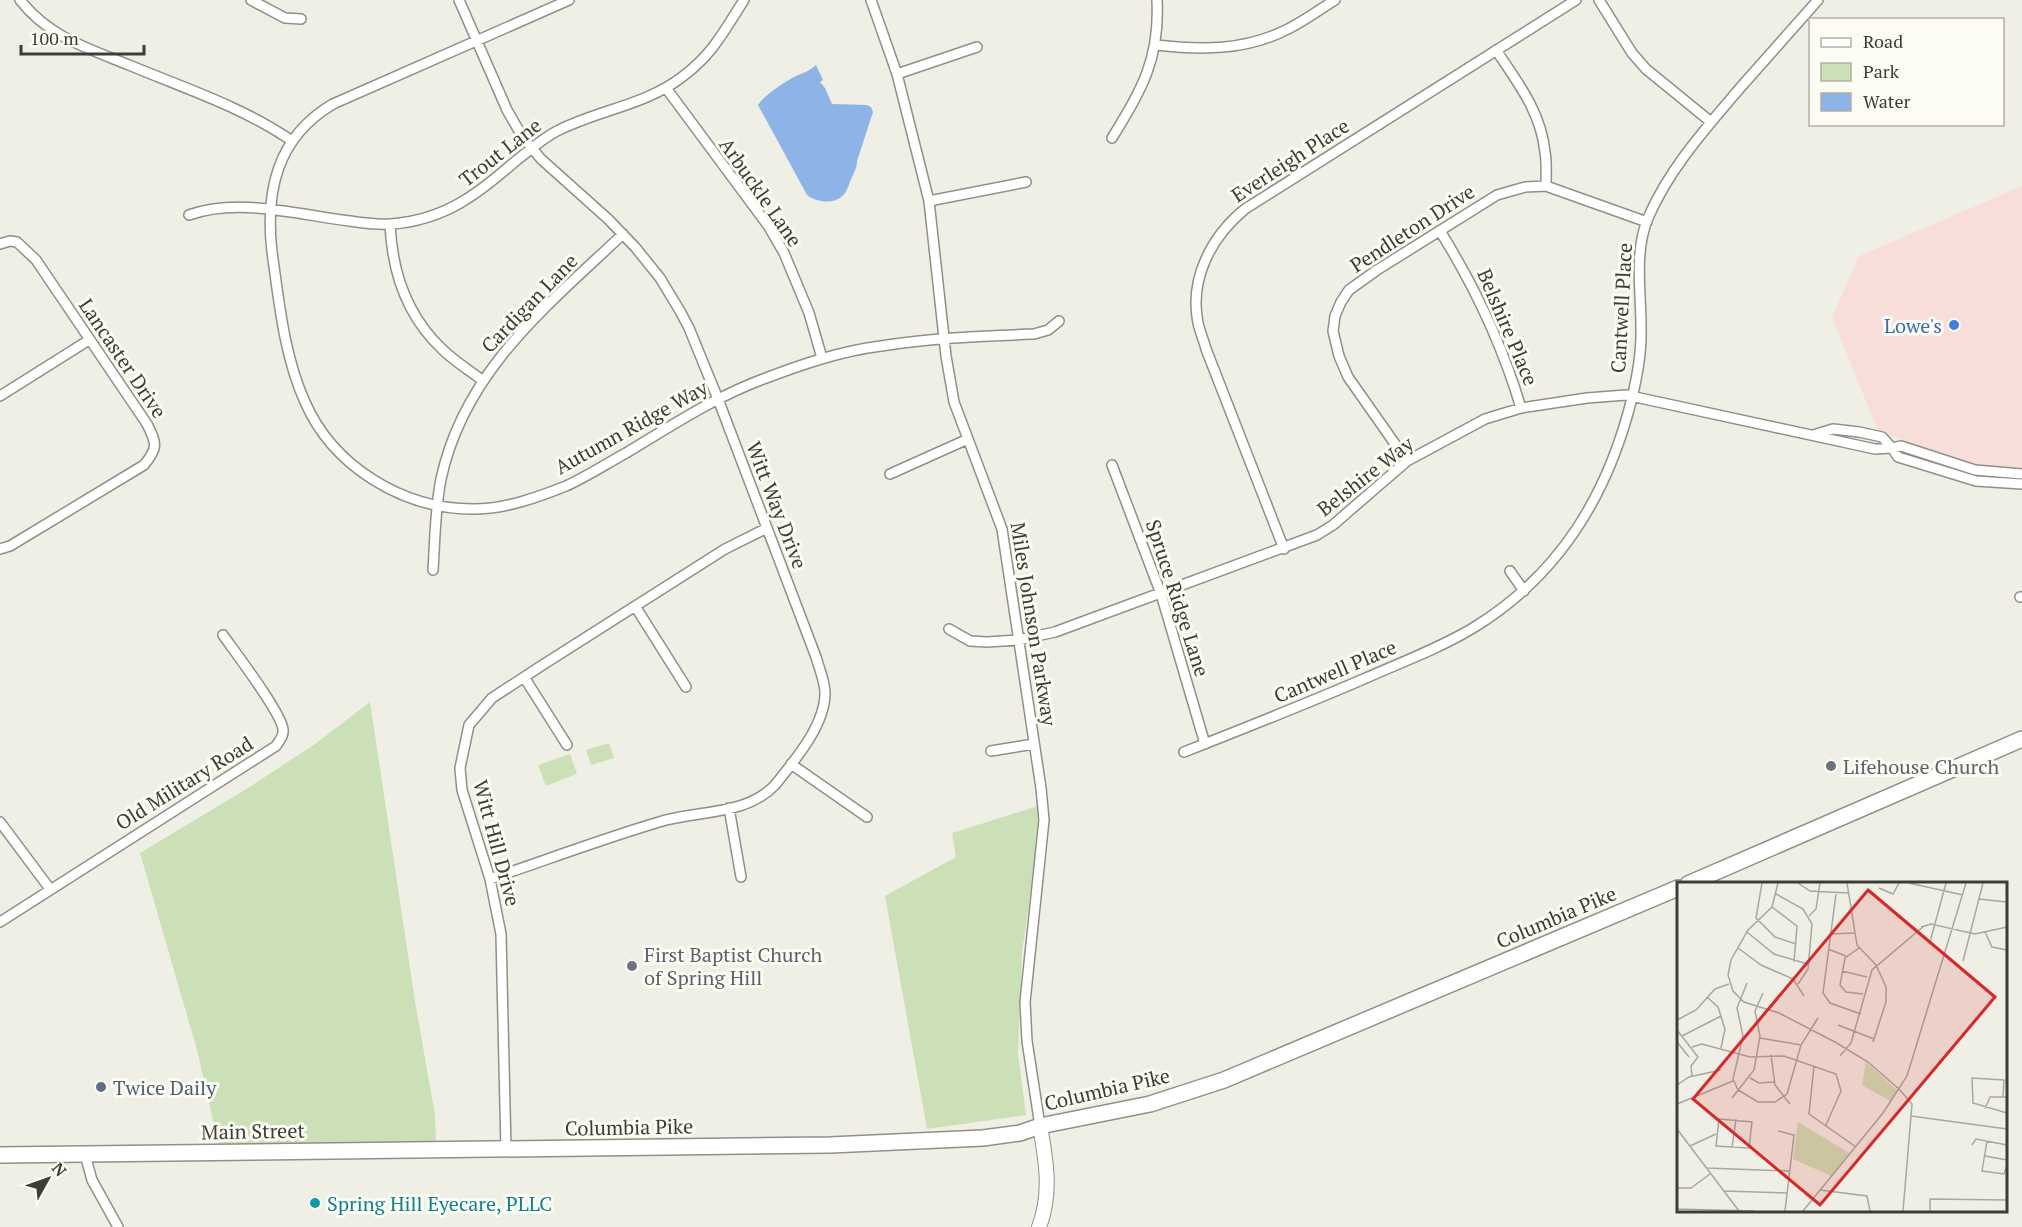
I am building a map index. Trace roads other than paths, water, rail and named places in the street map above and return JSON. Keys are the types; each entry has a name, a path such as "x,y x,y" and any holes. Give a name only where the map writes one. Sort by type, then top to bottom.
{"main road":[{"path":"1693,882 2022,739"},
{"name":"Columbia Pike","path":"506,1150 830,1145 983,1138 1150,1104 1224,1080 1677,888"},
{"path":"1040,1126 1048,1186 1040,1227"},
{"name":"Main Street","path":"0,1155 506,1150"}],"street":[{"path":"20,0 41,24 71,42 248,114 292,141"},
{"path":"251,0 285,18 301,19"},
{"name":"Witt Way Drive","path":"459,0 507,110 531,148 623,234 660,278 680,311 718,399 816,657 825,690 824,706 819,720 791,764 774,785 752,803 663,821 490,879"},
{"name":"Autumn Ridge Way","path":"568,0 333,104 312,119 292,141 274,181 269,210 273,256 296,382 315,421 335,448 372,480 407,497 437,505 475,509 514,504 569,484 718,399 764,378 822,358 879,346 944,338 1034,334 1048,330 1059,321"},
{"name":"Trout Lane","path":"189,215 201,210 233,207 390,224 420,220 462,204 531,148 556,131 666,88 695,67 715,47 744,0"},
{"name":"Miles Johnson Parkway","path":"871,0 897,74 929,201 944,338 954,402 1002,529 1044,820 1025,1002 1027,1041 1040,1126"},
{"path":"1112,138 1138,95 1152,61 1156,45 1157,0"},
{"path":"1156,45 1211,49 1250,43 1286,31 1316,6 1335,0"},
{"name":"Everleigh Place","path":"1284,549 1206,349 1198,322 1197,295 1203,263 1221,232 1245,209 1576,0"},
{"path":"1599,0 1632,53 1646,69 1711,122"},
{"name":"Cantwell Place","path":"1184,752 1288,711 1472,629 1524,591 1558,557 1582,523 1599,493 1615,453 1632,397 1640,362 1641,241 1657,199 1694,142 1818,0"},
{"path":"897,74 977,47"},
{"path":"1496,50 1528,97 1539,121 1545,152 1546,186"},
{"name":"Arbuckle Lane","path":"666,88 769,227 800,287 822,358"},
{"path":"929,201 1026,182"},
{"name":"Pendleton Drive","path":"1407,461 1348,377 1339,356 1333,330 1341,302 1349,290 1497,195 1525,187 1546,186 1647,222"},
{"path":"390,224 394,261 406,301 426,333 442,350 482,380"},
{"name":"Belshire Place","path":"1440,231 1481,302 1512,377 1521,408"},
{"name":"Cardigan Lane","path":"433,570 441,480 452,441 482,380 514,340 623,234"},
{"name":"Lancaster Drive","path":"0,244 17,242 36,260 147,424 156,444 144,465 10,546 0,549"},
{"path":"0,396 89,340"},
{"name":"Belshire Way","path":"949,629 970,641 1018,640 1074,627 1317,536 1407,461 1485,419 1521,408 1587,398 1632,397 1811,436 1833,429 1859,432 1882,437 1898,458 1976,481 2022,484"},
{"path":"890,474 968,439"},
{"name":"Belshire Way","path":"1892,448 1901,446 1975,470 2022,474"},
{"name":"Spruce Ridge Lane","path":"1112,465 1161,594 1205,744"},
{"name":"Witt Hill Drive","path":"506,1150 501,933 490,879 462,790 460,768 469,725 492,698 725,549 766,528"},
{"path":"1510,571 1524,591"},
{"path":"635,606 686,687"},
{"name":"Old Military Road","path":"0,922 276,746 281,738 283,727 273,707 223,635"},
{"path":"524,677 567,745"},
{"path":"991,751 1034,744"},
{"path":"791,764 867,817"},
{"path":"729,808 741,877"},
{"path":"0,822 50,889"},
{"path":"85,1155 92,1180 118,1227"}],"water":[{"path":"816,65 823,80 820,82 832,104 867,105 873,112 848,188 841,197 832,201 821,201 807,195 758,105 781,85"}],"place":[{"name":"Lowe's","path":"1954,325"},
{"name":"Lifehouse Church","path":"1831,766"},
{"name":"First Baptist Church of Spring Hill","path":"632,966"},
{"name":"Twice Daily","path":"101,1087"},
{"name":"Spring Hill Eyecare, PLLC","path":"315,1203"}]}
